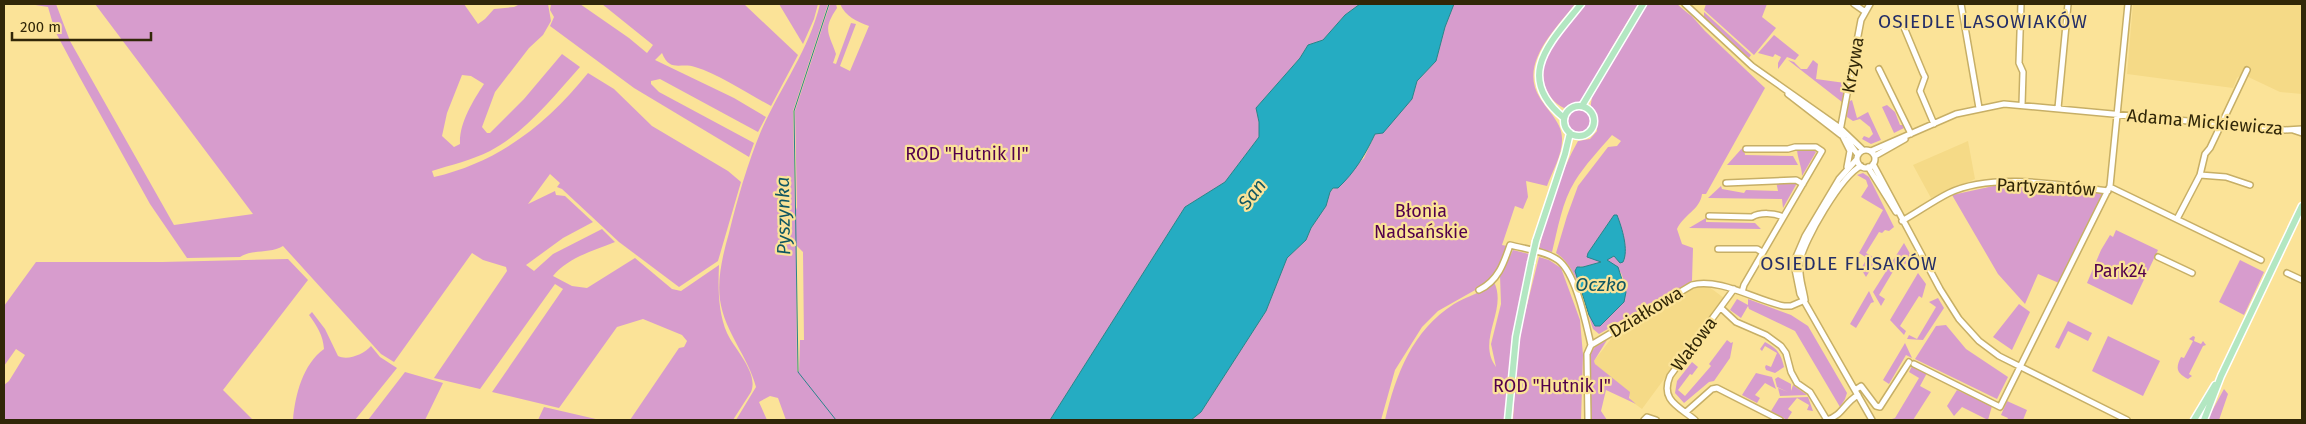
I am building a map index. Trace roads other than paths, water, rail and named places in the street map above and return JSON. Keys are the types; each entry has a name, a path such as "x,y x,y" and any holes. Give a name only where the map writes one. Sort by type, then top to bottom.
{"main road":[{"path":"1564,118 1568,111 1575,106 1582,106 1589,109 1594,118 1593,128 1586,135 1577,136 1570,133 1565,127 1564,118 1547,99 1539,80 1542,58 1550,43 1581,4"},
{"path":"1582,106 1596,86 1643,4"},
{"path":"1589,109 1596,86"},
{"path":"1547,99 1558,108 1568,111"},
{"path":"1508,420 1516,337 1531,263 1536,241 1565,154 1570,133"},
{"path":"1565,154 1577,136"},
{"path":"2204,420 2221,376 2302,206"},
{"path":"2194,420 2221,376"}],"street":[{"path":"1685,4 1742,58 1840,134 1859,155"},
{"path":"1854,4 1864,11"},
{"name":"Krzywa","path":"1840,134 1857,38 1864,11 1870,4"},
{"path":"1961,4 1979,108"},
{"path":"2021,4 2019,63 2023,72 2022,105"},
{"path":"2058,108 2068,4"},
{"path":"1721,308 1736,322 1766,335 1781,346 1786,353 1791,372 1797,383 1810,392 1827,420 1838,416 1861,386 1874,405 1880,407 1911,363 2000,406 2109,189 2128,4"},
{"path":"1903,25 1925,77 1920,91 1934,124"},
{"path":"1878,69 1911,134"},
{"path":"2177,219 2200,175 2205,154 2210,148 2247,70"},
{"path":"1778,85 1840,128 1859,155 1861,166"},
{"name":"Adama Mickiewicza","path":"1873,154 1911,134 1956,114 1979,108 2022,105 2220,124 2292,130 2302,129"},
{"name":"Adama Mickiewicza","path":"2292,130 2302,133"},
{"path":"1840,134 1850,152 1846,170"},
{"path":"1742,292 1762,252 1821,154 1820,149 1816,147 1746,149"},
{"path":"1872,420 1797,285 1796,257 1805,236 1846,170 1859,155 1873,154 1871,166 1940,289 1967,329 1989,349 2020,367 2127,420"},
{"path":"1806,300 1800,270 1804,248 1845,179 1861,166 1871,166"},
{"path":"2200,175 2226,176 2250,184"},
{"path":"1726,182 1796,180 1803,184"},
{"name":"Partyzantów","path":"1902,221 1950,193 1979,185 2032,183 2109,189 2177,219 2261,260"},
{"path":"1708,216 1752,217 1756,214 1778,214 1783,217"},
{"path":"1479,290 1490,283 1499,273 1510,245 1552,257 1562,264 1570,276 1591,346"},
{"path":"1718,249 1757,249 1762,252"},
{"path":"2158,257 2192,273"},
{"path":"2287,273 2302,280"},
{"name":"Działkowa","path":"1588,420 1587,354 1591,346 1692,285 1707,284 1734,290 1784,306 1796,305 1806,300"},
{"name":"Wałowa","path":"1696,420 1668,397 1666,392 1668,381 1734,290"},
{"path":"1686,412 1712,389 1717,388 1780,420"},
{"path":"1644,420 1646,417 1656,420"}],"water":[{"name":"San","path":"1360,4 1454,4 1445,27 1436,61 1417,81 1412,99 1383,133 1375,134 1355,169 1338,188 1333,188 1330,192 1326,206 1311,228 1306,240 1287,258 1266,311 1201,412 1191,420 1050,420 1185,207 1225,182 1259,137 1259,122 1256,108 1300,58 1308,45 1323,40 1345,15"},
{"name":"Oczko","path":"1614,215 1617,215 1623,232 1625,257 1623,262 1620,263 1614,256 1607,260 1618,267 1626,292 1624,302 1600,326 1595,326 1589,315 1575,271 1577,267 1601,262 1587,257 1588,253"}],"waterway":[{"name":"Pyszynka","path":"829,4 794,111 798,372 836,420"}],"district":[{"name":"OSIEDLE LASOWIAKÓW","path":"1983,21"},
{"name":"OSIEDLE FLISAKÓW","path":"1849,263"}],"park label":[{"name":"ROD \"Hutnik II\"","path":"967,154"},
{"name":"Błonia Nadsańskie","path":"1421,221"},
{"name":"Park24","path":"2120,271"},
{"name":"ROD \"Hutnik I\"","path":"1552,386"}]}
